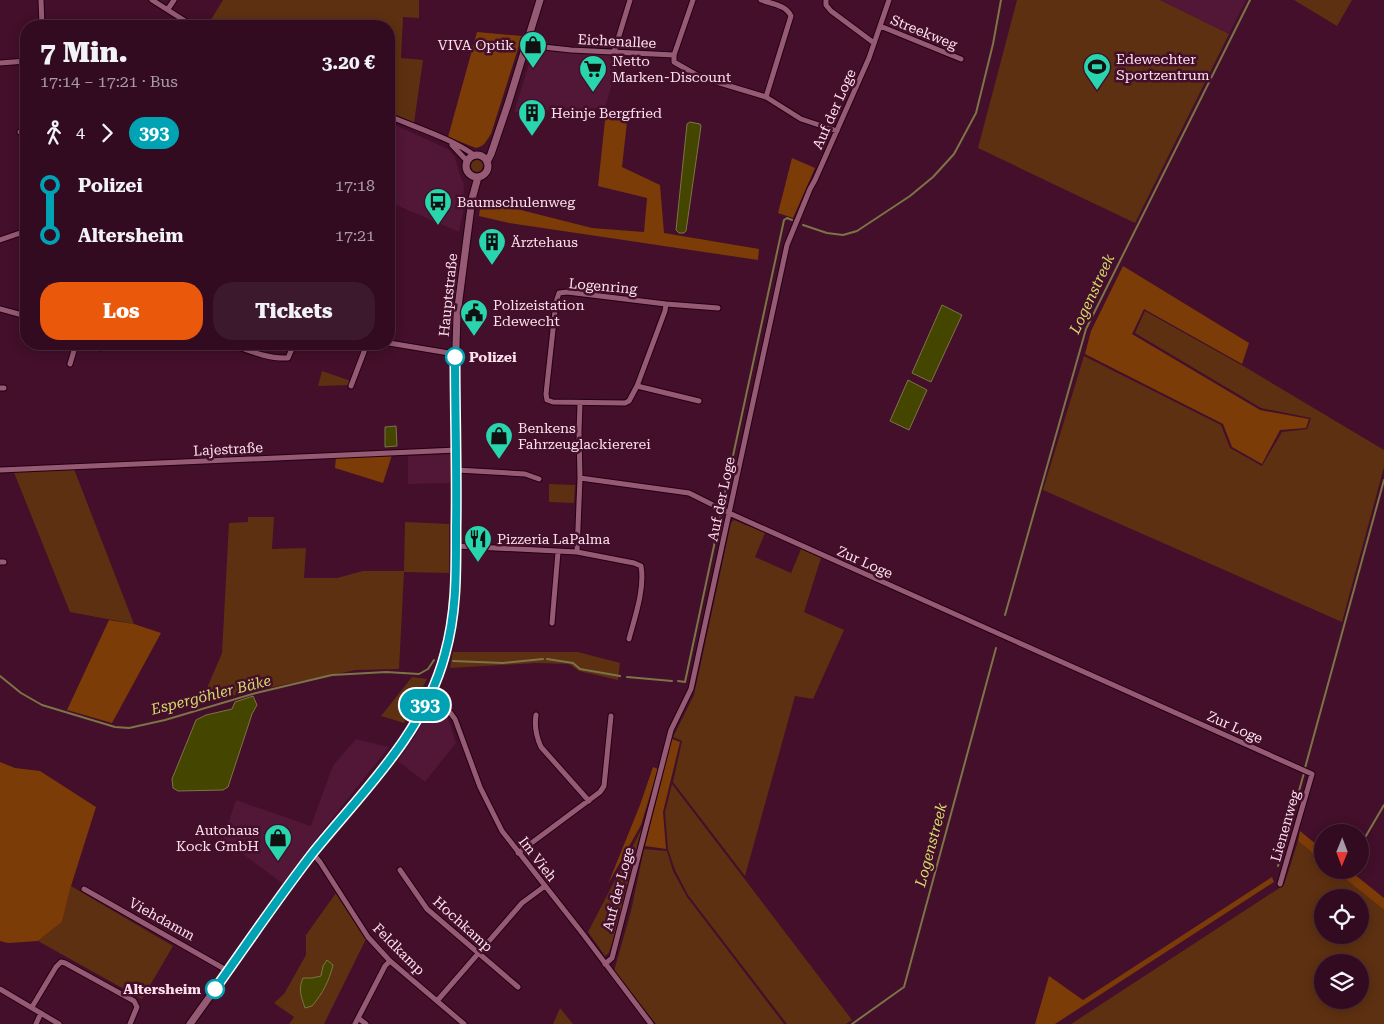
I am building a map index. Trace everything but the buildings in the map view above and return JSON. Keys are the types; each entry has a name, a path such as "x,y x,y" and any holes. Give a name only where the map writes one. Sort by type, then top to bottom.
{"main road":[{"path":"495,141 478,156 467,161 467,171 475,176 482,176 486,171 487,162 495,141 505,114 540,0"},
{"path":"478,156 487,162"},
{"name":"Hauptstraße","path":"228,970 313,854 397,750 429,698 444,657 452,624 456,595 457,450 455,354 457,315 475,176"},
{"path":"190,1024 228,970"}],"street":[{"path":"41,0 42,20"},
{"path":"152,0 184,20"},
{"path":"168,9 174,0"},
{"path":"614,52 630,0"},
{"path":"674,55 693,0"},
{"path":"761,0 785,8 791,16 766,97"},
{"path":"826,0 826,5 831,11 874,42"},
{"name":"Auf der Loge","path":"605,964 612,958 671,730 690,689 787,246 874,42 889,0"},
{"name":"Streekweg","path":"880,26 961,59"},
{"name":"Eichenallee","path":"525,45 559,49 674,55 674,62 694,74 766,97 801,119 837,131"},
{"path":"0,62 20,61"},
{"path":"395,119 478,156"},
{"path":"448,141 467,161"},
{"path":"0,240 20,233"},
{"name":"Logenring","path":"666,304 665,312 637,386 629,401 580,403 547,400 546,394 556,302 559,293 567,292 666,304 718,308"},
{"path":"0,309 20,314"},
{"path":"395,344 455,354"},
{"path":"70,364 74,350"},
{"path":"246,350 259,355 281,359 288,358 291,350"},
{"path":"352,386 365,350"},
{"path":"637,386 699,401"},
{"path":"577,552 580,478 578,432 580,403"},
{"name":"Lajestraße","path":"0,470 457,450"},
{"path":"457,470 525,474 540,479"},
{"name":"Zur Loge","path":"580,478 689,493 729,513 1312,774"},
{"path":"456,546 577,552 634,563 640,566 641,583 629,639"},
{"path":"552,623 558,552"},
{"name":"Im Vieh","path":"429,698 446,708 455,719 474,772 502,831 651,1024"},
{"path":"536,715 534,724 541,747 589,801"},
{"path":"518,853 600,792 604,786 611,716"},
{"name":"Lienenweg","path":"1280,884 1312,774"},
{"name":"Feldkamp","path":"313,854 368,937 390,961 464,1024"},
{"name":"Hochkamp","path":"400,870 427,909 518,987"},
{"path":"437,1002 522,903 545,886"},
{"name":"Viehdamm","path":"84,889 228,970"},
{"path":"366,1024 356,1021 385,966 390,961"},
{"path":"32,1007 58,964 65,962 134,1001 136,1012 130,1024"},
{"path":"0,989 59,1024"},
{"path":"36,1024 41,1014"}],"shaded area":[{"path":"223,0 419,0 419,18 403,17 401,58 423,60 414,123 395,115 395,20 211,20"},
{"name":"Edewechter Sportzentrum","path":"1017,0 1160,0 1229,34 1135,223 978,148"},
{"path":"1160,0 1246,0 1229,34"},
{"path":"1294,0 1352,0 1337,26"},
{"path":"477,32 522,36 491,134 483,145 476,148 448,137"},
{"path":"534,48 620,56 605,108 514,112"},
{"path":"606,111 628,113 622,167 660,185 664,233 759,249 758,260 509,223 479,216 481,200 592,228 644,232 647,198 598,186"},
{"path":"690,122 700,124 701,126 686,231 679,233 676,230 687,124"},
{"path":"395,125 448,149 455,157 464,183 463,213 459,232 395,205"},
{"path":"792,158 815,168 793,218 778,213"},
{"path":"475,160 479,160 483,166 479,172 475,172 471,168 471,164"},
{"path":"1123,266 1249,343 1242,364 1144,309 1132,334 1260,410 1309,419 1306,428 1280,430 1262,464 1232,447 1223,424 1085,354 1091,331"},
{"path":"942,305 962,315 931,382 912,373"},
{"path":"1145,311 1245,367 1384,450 1384,467 1342,622 1043,490 1084,356 1221,425 1230,448 1262,466 1282,432 1307,429 1311,418 1261,408 1135,333"},
{"path":"322,371 351,381 350,385 318,386"},
{"path":"908,380 927,390 909,430 890,421"},
{"path":"396,426 397,446 385,447 385,427"},
{"path":"451,454 450,483 408,484 408,456"},
{"path":"392,455 383,483 335,468 336,457"},
{"path":"74,469 134,624 70,612 13,470"},
{"path":"549,484 575,485 574,503 549,502"},
{"path":"248,517 274,517 272,549 306,548 304,578 337,578 363,571 404,571 405,522 449,524 449,573 404,572 399,669 356,670 201,702 222,653 229,523 248,522"},
{"path":"734,520 765,533 755,557 791,573 801,549 821,558 804,612 844,630 813,699 795,696 745,876 673,782 682,741 673,737 694,695 731,523"},
{"path":"109,620 134,624 161,633 112,723 67,710"},
{"path":"453,652 578,652 620,663 618,680 579,671 569,664 536,663 450,668"},
{"path":"412,677 427,679 404,723 381,716"},
{"path":"253,696 257,705 252,714 228,787 223,790 178,791 173,788 172,779 196,720 206,715 232,709 235,702"},
{"path":"432,707 439,708 447,715 456,743 425,782 398,761"},
{"path":"356,739 389,747 283,884 223,839 236,800 311,826 334,764"},
{"path":"672,739 680,742 663,812 666,849 645,846"},
{"path":"0,762 15,768 40,771 96,807 71,886 62,922 38,941 8,943 0,941"},
{"path":"653,767 658,769 641,825 608,884 640,805"},
{"path":"672,784 852,1020 846,1024 787,1024 688,895 675,870 668,849 665,812"},
{"path":"642,828 615,934 609,953 605,956 588,932"},
{"path":"1300,831 1314,842 1314,854 1298,841"},
{"path":"1298,841 1314,854 1314,879 1345,879 1358,889 1314,889 1314,944 1369,944 1369,898 1384,910 1384,1024 1071,1024 1284,885"},
{"path":"644,849 667,851 673,871 687,897 784,1024 656,1024 614,971 631,911"},
{"path":"1272,877 1274,882 1055,1024 1035,1024 1049,976 1083,1000"},
{"path":"1345,879 1360,879 1384,898 1384,910 1369,898 1369,889 1358,889"},
{"path":"71,886 173,946 142,999 38,941 62,922"},
{"path":"336,893 353,920 367,937 324,1024 289,1024 294,1017 274,1003 284,994 306,955 306,935"},
{"path":"327,960 333,965 327,982 312,1006 305,1008 301,996 301,982 303,978 321,976 323,966"},
{"path":"560,1008 573,1024 553,1024"}],"waterway":[{"path":"803,225 827,233 843,235 857,231 910,196 933,177 954,154 976,113 993,44 1001,0"},
{"name":"Logenstreek","path":"1005,615 1086,329 1250,0"},
{"path":"723,502 784,220 787,218 792,220"},
{"path":"1305,768 1384,480"},
{"path":"678,681 685,682 721,513"},
{"name":"Logenstreek","path":"852,1024 904,987 996,648"},
{"name":"Espergöhler Bäke","path":"453,661 503,663 543,659"},
{"name":"Espergöhler Bäke","path":"547,659 573,663 580,669 620,676"},
{"name":"Espergöhler Bäke","path":"0,676 21,693 42,705 115,727 129,728 165,720 256,693 332,675 386,672 419,674 428,669 434,660"},
{"name":"Espergöhler Bäke","path":"627,677 672,681"},
{"path":"1278,866 1304,773"},
{"path":"1369,831 1384,805"}],"bus line":[{"name":"393","path":"215,989 305,864 397,750 421,713 437,678 449,640 456,595 457,450 455,357"}],"place":[{"name":"VIVA Optik","path":"533,69"},
{"name":"Edewechter Sportzentrum","path":"1097,91"},
{"name":"Netto Marken-Discount","path":"593,93"},
{"name":"Heinje Bergfried","path":"532,137"},
{"name":"Baumschulenweg","path":"438,226"},
{"name":"Ärztehaus","path":"492,266"},
{"name":"Polizeistation Edewecht","path":"474,337"},
{"name":"Polizei","path":"455,357"},
{"name":"Benkens Fahrzeuglackiererei","path":"499,460"},
{"name":"Pizzeria LaPalma","path":"478,563"},
{"name":"Autohaus Kock GmbH","path":"278,862"},
{"name":"Altersheim","path":"215,989"}]}
